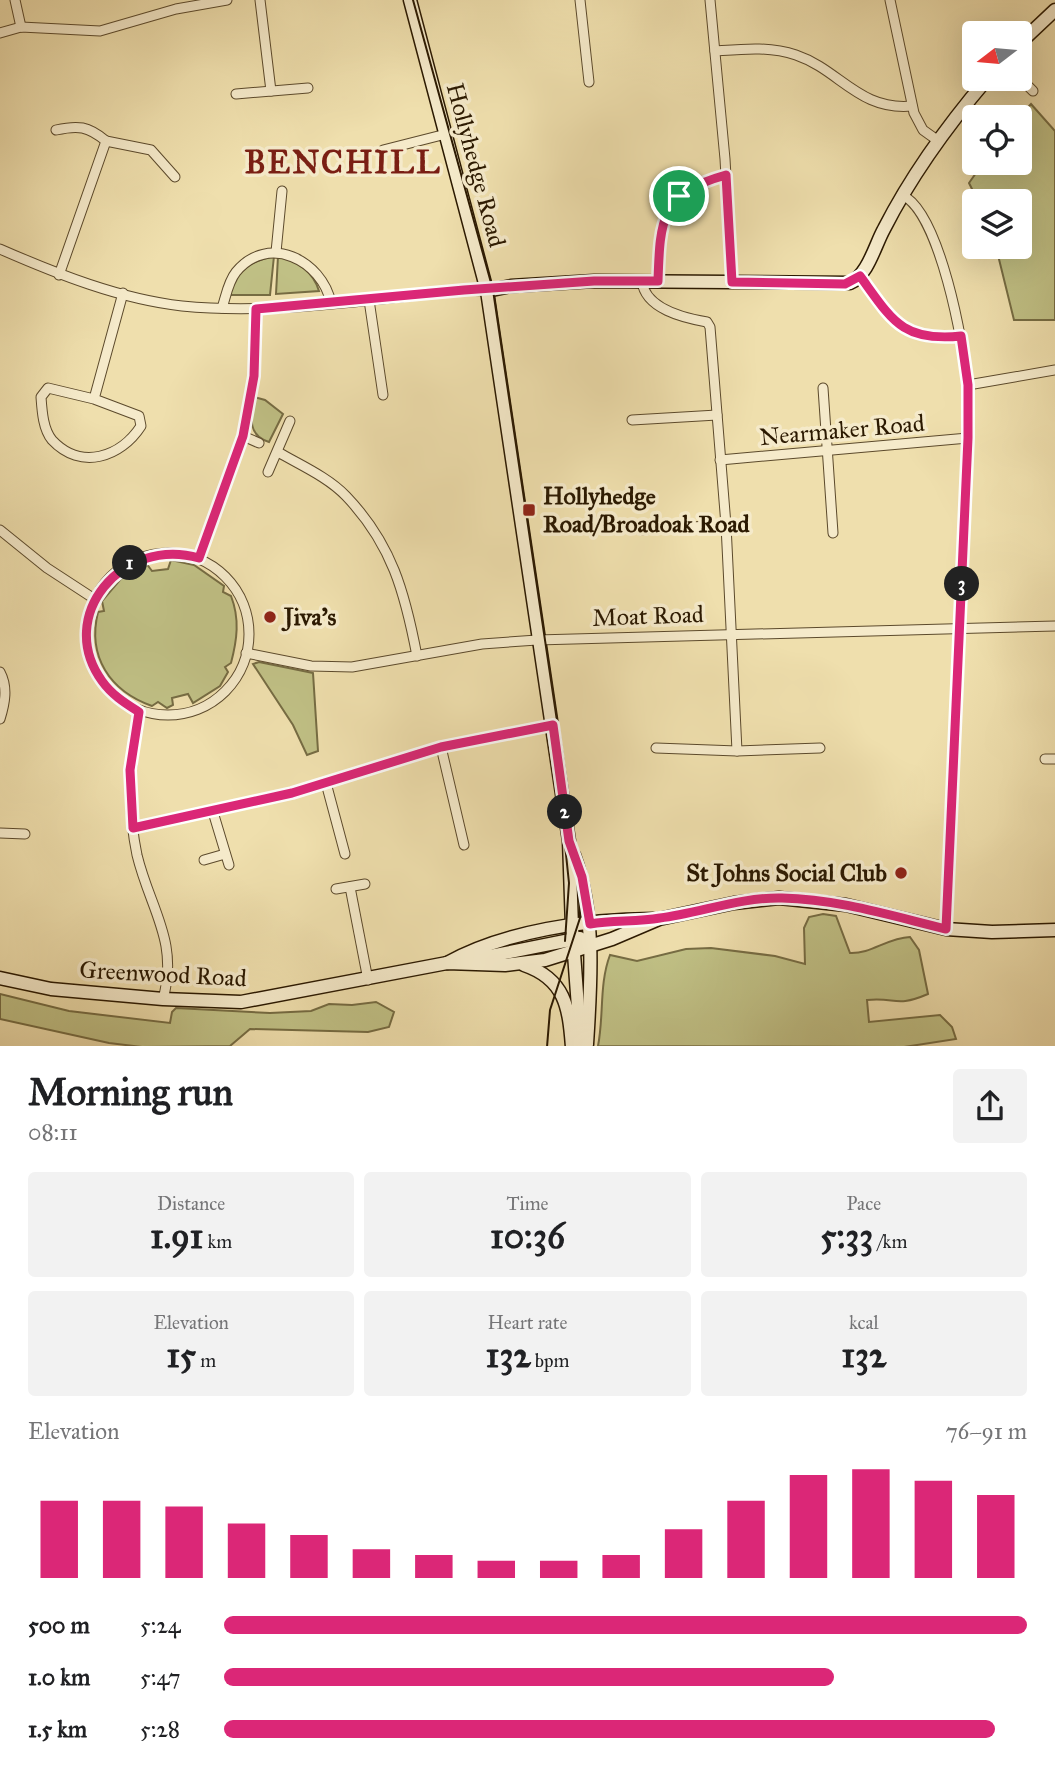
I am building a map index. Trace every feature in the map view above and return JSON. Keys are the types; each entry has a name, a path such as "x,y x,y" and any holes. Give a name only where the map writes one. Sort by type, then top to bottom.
{"street":[{"path":"15,0 21,27"},
{"path":"0,33 21,27 100,31 176,9 228,0"},
{"path":"260,0 271,91"},
{"name":"Hollyhedge Road","path":"410,0 487,291 569,841 573,939 582,1046"},
{"path":"580,0 589,82"},
{"path":"710,0 726,175 732,282"},
{"path":"890,0 917,122 937,140"},
{"path":"1032,31 1055,9"},
{"path":"715,51 766,48 794,54 821,67 864,98 893,108 912,106"},
{"path":"236,94 308,88"},
{"path":"0,249 60,275 123,293 180,305 222,308 256,309 487,291 540,284 658,281 845,284 860,276 902,195 937,140 977,91"},
{"path":"55,130 76,125 92,129 106,141 151,150 175,177"},
{"path":"383,150 446,134"},
{"path":"60,275 106,141"},
{"path":"658,281 661,230 668,211 679,196 698,183 726,175"},
{"path":"276,252 282,191"},
{"path":"902,195 920,210 942,261 961,336 968,385 968,438 946,929"},
{"path":"222,308 230,279 237,270 252,259 276,252 304,261 315,269 323,280 331,303"},
{"path":"860,276 897,325 931,339 961,336"},
{"path":"642,281 645,291 662,307 681,318 707,322 710,327 733,632 737,751"},
{"path":"94,399 123,293"},
{"path":"369,300 383,395"},
{"path":"199,558 243,436 254,376 256,309"},
{"path":"968,385 1055,370"},
{"path":"48,388 94,399 133,411 139,415 141,426 132,440 116,453 90,459 70,452 51,439 42,417 41,397 48,388"},
{"path":"823,388 833,533"},
{"path":"632,420 717,415"},
{"path":"268,472 290,421"},
{"path":"243,436 259,443"},
{"name":"Nearmaker Road","path":"720,460 968,438"},
{"path":"278,452 345,495 369,525 389,557 405,594 417,656"},
{"path":"640,530 726,525"},
{"path":"0,530 47,568 96,600"},
{"path":"167,553 199,558 223,574 236,587 248,620 246,653 231,684 213,701 174,714 139,712 119,699 95,667 88,639 89,619 96,600 114,574 141,558 167,553"},
{"name":"Moat Road","path":"246,653 330,667 352,667 482,644 541,640 733,632 1055,626"},
{"path":"0,672 6,700 0,719"},
{"path":"139,712 130,770 133,828 141,869 169,949 169,979 163,999"},
{"path":"133,828 214,812 326,783 441,747 553,725"},
{"path":"441,747 464,845"},
{"path":"656,748 737,751 820,748"},
{"path":"1045,759 1055,760"},
{"path":"326,783 345,854"},
{"path":"214,812 229,865"},
{"path":"0,833 25,834"},
{"name":"Hollyhedge Road","path":"569,841 582,877 590,924 587,1046"},
{"path":"204,860 225,854"},
{"path":"336,889 365,884"},
{"path":"350,887 368,980"},
{"name":"Greenwood Road","path":"573,939 590,946 659,919 734,903 779,898 846,905 946,929 992,932 1055,930"},
{"name":"Greenwood Road","path":"0,978 51,989 163,999 241,1002 447,963 521,964 573,939 590,924 615,919 659,919"},
{"path":"447,963 573,939"},
{"path":"521,964 553,981 564,995 569,1007 572,1046"}],"green space":[{"path":"1032,105 1055,131 1055,320 1014,320 999,259 1032,259 1032,189 972,189 969,183 975,175 1032,175"},
{"path":"274,256 270,295 229,295 239,273 251,264"},
{"path":"278,256 304,268 319,291 276,294"},
{"path":"254,397 265,400 283,414 269,442 257,435 252,425"},
{"path":"171,560 194,565 224,586 223,592 231,596 234,605 237,630 231,663 225,667 228,672 220,686 193,703 188,694 172,698 173,705 167,708 158,702 152,706 137,700 114,682 99,658 95,628 98,612 104,611 102,601 125,574 146,563 152,571 168,569"},
{"path":"259,662 313,673 318,751 307,755 293,725 253,664"},
{"path":"823,914 836,916 850,953 910,937 919,950 928,994 902,1001 867,1000 869,1022 940,1015 952,1027 956,1039 910,1046 598,1046 604,977 610,955 637,961 686,949 711,948 775,956 805,964 804,928 809,917"},
{"path":"0,994 69,1011 170,1023 172,1012 176,1008 270,1013 311,1011 329,1004 376,1002 394,1012 389,1027 368,1032 250,1029 230,1046 134,1046 0,1019"}],"tram line":[{"path":"413,0 493,290 579,869 580,918 550,1010 547,1046"},
{"path":"563,826 569,883 565,941"}],"place":[{"name":"Hollyhedge Road/Broadoak Road","path":"529,510"},
{"name":"Jiva's","path":"270,617"},
{"name":"St Johns Social Club","path":"901,873"}],"district":[{"name":"BENCHILL","path":"343,162"}],"route":[{"path":"726,175 732,282 845,284 860,276 897,325 931,339 961,336 968,385 968,438 946,929 846,905 779,898 734,903 659,919 615,919 590,924 582,877 569,841 553,725 441,747 309,789 133,828 130,770 139,712 119,699 100,679 90,654 89,619 107,582 125,565 151,555 167,553 199,558 243,436 254,376 256,309 464,290 487,291 511,286 594,281 658,281 661,230 668,211 679,196 698,183 726,175"}]}
